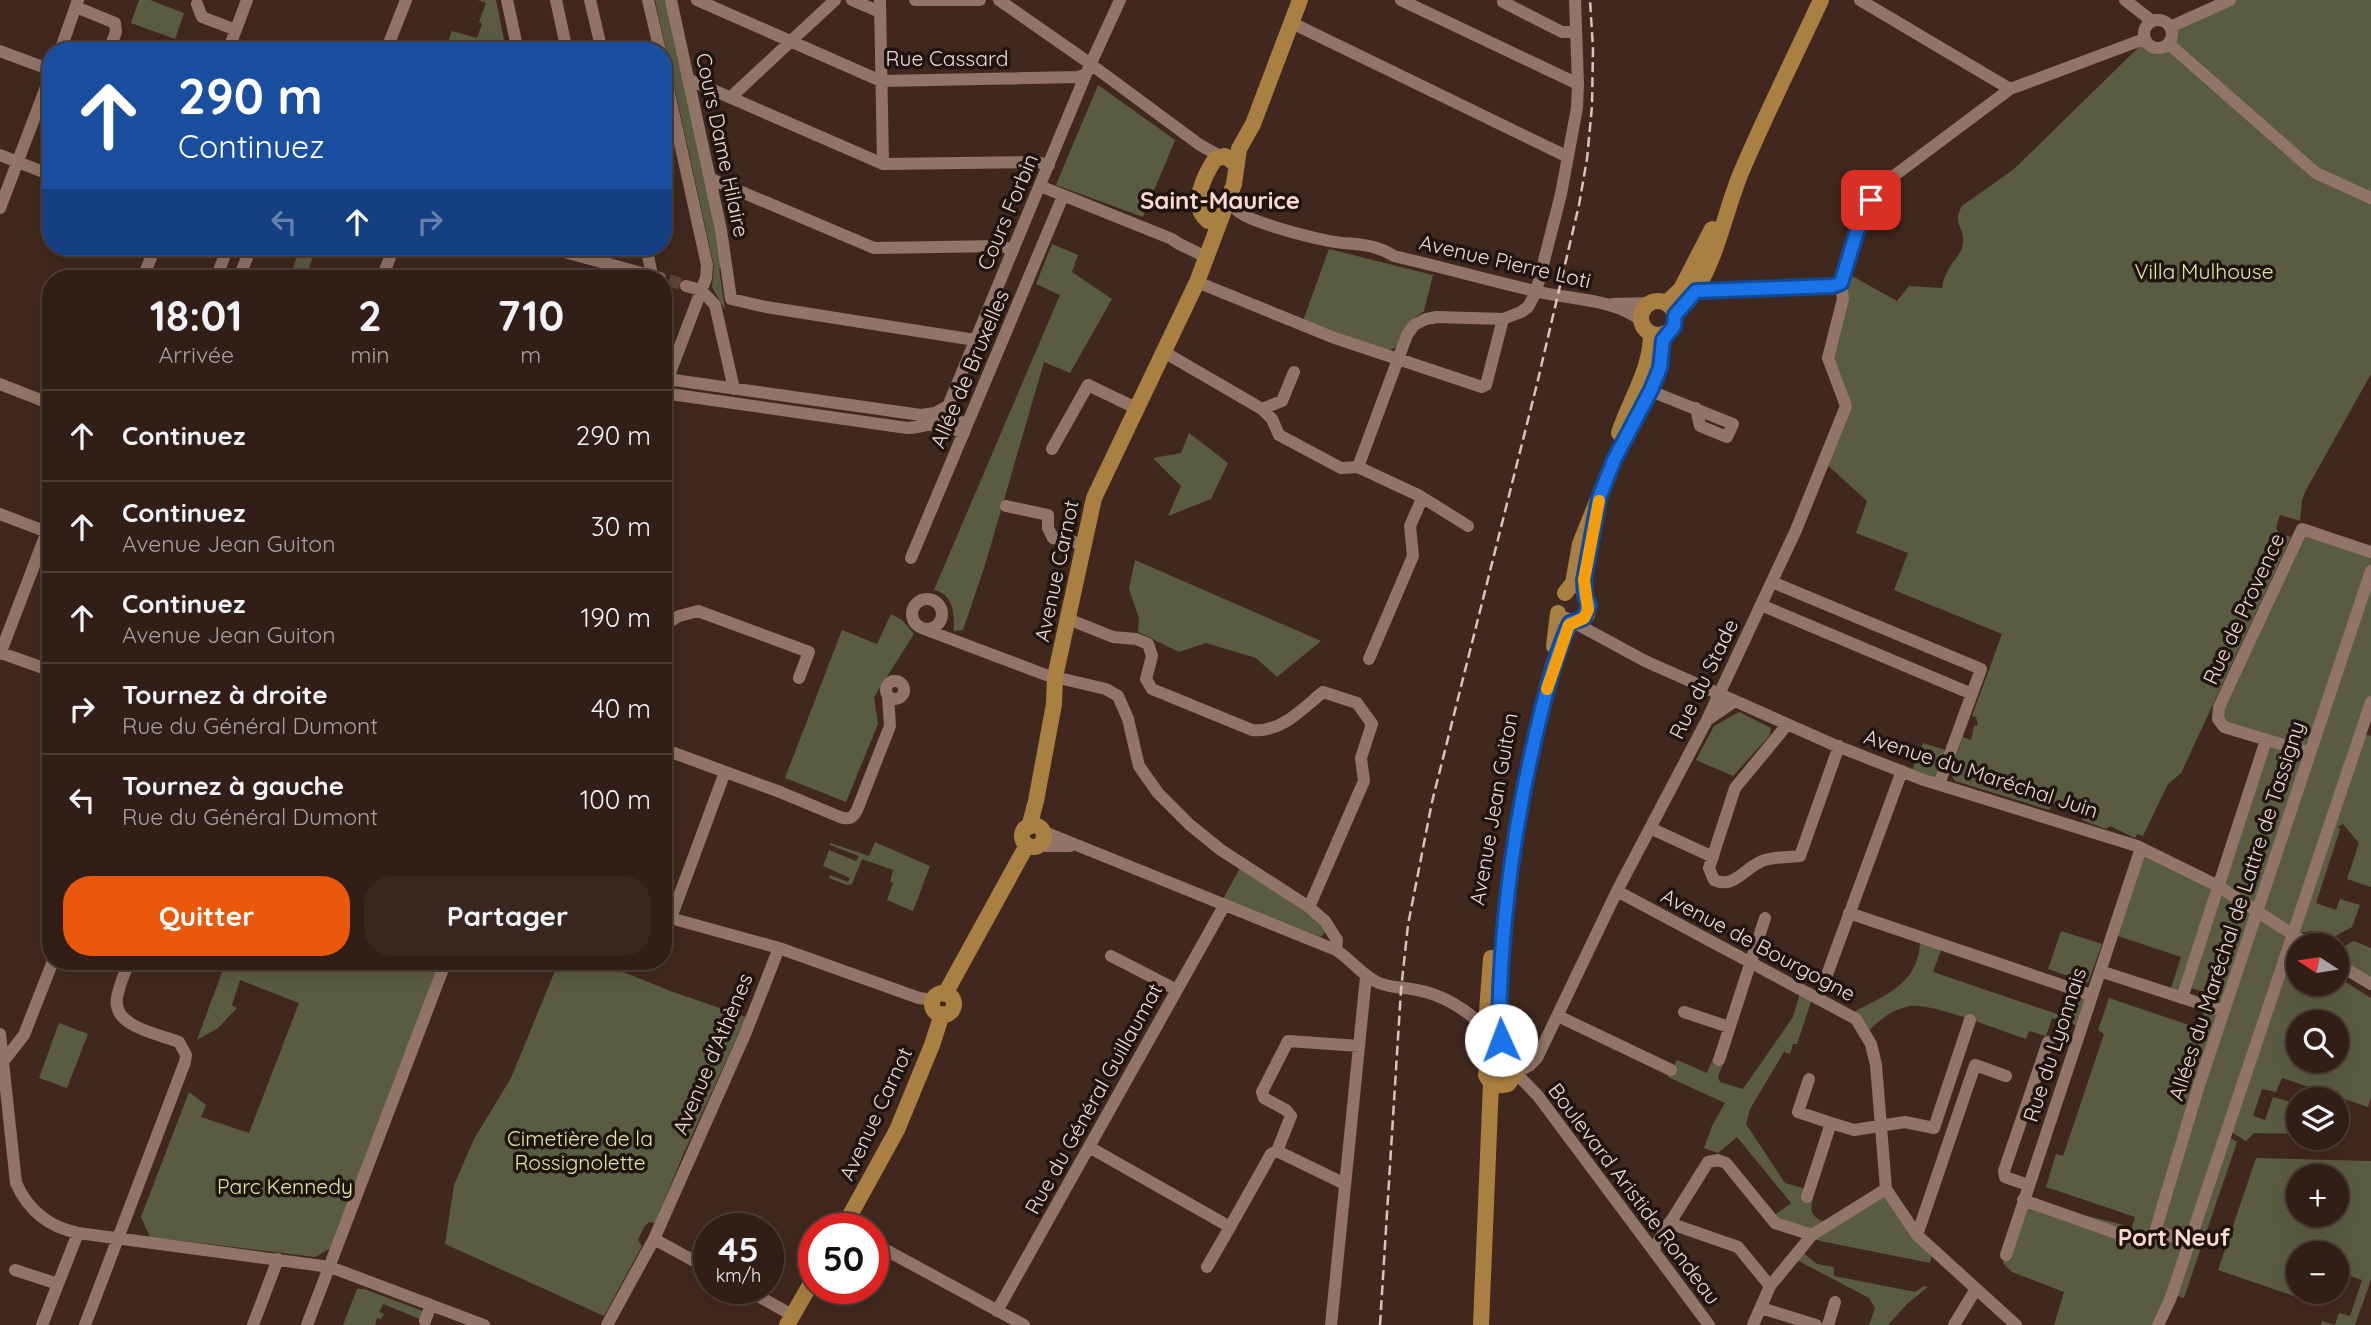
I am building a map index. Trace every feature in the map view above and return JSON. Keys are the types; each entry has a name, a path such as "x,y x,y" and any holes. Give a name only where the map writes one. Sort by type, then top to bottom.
{"main road":[{"path":"1226,158 1228,200 1214,220 1201,215 1198,201 1226,158 1253,124 1300,0"},
{"path":"1599,498 1584,580 1585,596 1589,605 1573,618 1559,600 1573,583 1580,544 1614,460 1645,388 1653,329 1643,311 1664,307 1696,291 1750,152 1821,0"},
{"path":"1664,307 1681,289 1713,227 1727,207"},
{"name":"Avenue Carnot","path":"852,1213 897,1130 932,1045 940,1003 1035,835 1036,801 1054,704 1055,677 1094,498 1197,282 1208,253 1214,220"},
{"path":"1653,329 1674,326 1664,307"},
{"path":"1565,593 1575,591 1585,596"},
{"name":"Avenue Jean Guiton","path":"1507,1073 1485,1070 1491,1057 1487,1026 1506,835 1541,671 1573,618"},
{"name":"Avenue Jean Guiton","path":"1481,1325 1490,1108 1507,1073 1487,1026 1501,957 1511,859 1543,703 1558,651 1573,618"},
{"path":"1491,1057 1498,1054 1507,1073"},
{"path":"790,1320 799,1304"}],"street":[{"path":"231,42 247,0"},
{"path":"390,42 406,0"},
{"path":"507,0 516,42"},
{"path":"556,0 565,42"},
{"path":"590,0 599,42"},
{"name":"Cours Dame Hilaire","path":"649,0 658,42"},
{"name":"Cours Dame Hilaire","path":"671,0 711,179 731,299 975,340"},
{"name":"Rue Cassard","path":"697,0 881,80 1078,77 1089,69"},
{"path":"731,97 835,0"},
{"path":"852,0 880,6 883,164"},
{"path":"915,0 980,0"},
{"path":"999,0 1089,69 1200,145 1226,158"},
{"name":"Cours Forbin","path":"946,410 1012,249 1120,0"},
{"path":"1401,0 1578,84"},
{"path":"1504,0 1503,2 1562,32 1576,32"},
{"path":"1358,467 1397,358 1411,329 1426,319 1503,319 1528,307 1540,292 1577,108 1575,0"},
{"path":"1860,0 2010,89"},
{"path":"2125,0 2152,21"},
{"path":"2170,27 2230,0"},
{"path":"63,42 77,4 115,23 116,32 112,42"},
{"path":"197,4 202,17 236,30"},
{"path":"2160,20 2170,27 2172,36 2169,44 2161,49 2148,45 2144,39 2144,30 2152,21 2160,20"},
{"path":"1292,23 1568,157"},
{"name":"Rue du Stade","path":"1507,1073 1530,1065 1537,1058 1617,891 1707,720 1796,530 1846,406 1828,358 1842,308 1841,283 1862,215 1882,187 2010,89 2144,39"},
{"path":"2169,44 2316,173 2371,198"},
{"path":"0,51 42,68"},
{"path":"690,80 883,164 1037,162 1049,165"},
{"path":"0,208 42,96"},
{"name":"Cours Dame Hilaire","path":"672,117 707,265 701,290 672,369"},
{"path":"0,155 42,172"},
{"path":"711,179 874,248 999,246 1012,249"},
{"path":"1040,186 1177,243 1208,253"},
{"name":"Allée de Bruxelles","path":"911,558 1063,196"},
{"name":"Avenue Pierre Loti","path":"1228,200 1240,213 1251,218 1343,243 1352,242 1384,249 1394,256 1540,292 1607,304 1630,312 1653,329"},
{"name":"Avenue Pierre Loti","path":"1214,220 1251,218"},
{"path":"579,256 631,270"},
{"path":"1197,282 1332,337 1482,387 1486,385 1503,319"},
{"path":"1696,291 1833,286 1841,283"},
{"path":"686,286 701,290 715,304 734,389"},
{"name":"Avenue Pierre Loti","path":"1607,304 1623,302 1664,307"},
{"path":"1164,352 1262,409 1272,419 1279,435 1341,468 1358,467 1420,496 1468,526"},
{"path":"1262,409 1282,401 1294,372"},
{"path":"0,384 42,400"},
{"path":"1052,449 1088,385 1136,408"},
{"path":"672,388 734,389 921,415 946,410"},
{"path":"1645,388 1696,408"},
{"path":"672,389 907,428 929,425 965,429"},
{"path":"946,410 965,429"},
{"path":"929,425 946,410"},
{"path":"1369,659 1413,556 1409,534 1421,501 1420,496"},
{"path":"1006,506 1048,515 1048,528 1054,538 1083,544"},
{"path":"0,514 42,530"},
{"name":"Rue de Provence","path":"2310,753 2224,727 2218,719 2219,707 2302,529 2371,552"},
{"path":"42,547 0,654 42,668"},
{"name":"Allées du Maréchal de Lattre de Tassigny","path":"2156,1231 2223,1011 2370,575"},
{"path":"1772,582 1981,669 1939,784"},
{"path":"1761,605 1972,694"},
{"path":"672,620 698,611 809,652 799,678"},
{"name":"Avenue du Maréchal Juin","path":"1573,618 1646,661 1787,725 1939,784 2141,848 2218,886 2290,933"},
{"path":"1068,619 1112,637 1136,639 1148,644 1152,656 1146,673 1152,689 1252,730 1260,731 1283,725 1323,692 1361,706 1372,724 1361,758 1364,781 1309,907"},
{"path":"924,629 1055,677 1106,689 1118,696 1128,719 1139,766 1158,793 1190,825 1221,850 1309,907 1325,921 1337,940 1336,950"},
{"path":"672,752 845,819 854,816 857,810 890,726 888,696"},
{"path":"1707,720 1735,701"},
{"path":"2292,933 2371,702"},
{"path":"1787,725 1735,789 1709,868 1710,875 1721,883 1728,883 1763,860 1800,856 1839,746"},
{"path":"2182,998 2266,740"},
{"path":"1818,999 1902,771"},
{"path":"672,904 725,772"},
{"path":"1650,828 1713,857"},
{"path":"1035,835 1078,846 1336,950 1350,959 1366,977 1382,985 1431,993 1487,1026"},
{"name":"Rue du Lyonnais","path":"2006,1255 2141,848"},
{"name":"Avenue de Bourgogne","path":"1617,891 1856,1020 1871,1044 1876,1065 1886,1189 1917,1235 2016,1325"},
{"name":"Rue du Général Guillaumat","path":"997,1311 1224,906"},
{"path":"1849,913 2091,995"},
{"path":"672,918 779,948 940,1003"},
{"path":"1719,1060 1765,918"},
{"name":"Avenue d'Athènes","path":"607,1325 654,1239 746,1032 779,948"},
{"path":"2158,1325 2170,1300 2286,952"},
{"path":"1111,956 1177,990"},
{"path":"2,1063 24,1035 49,970"},
{"path":"85,1325 185,1062 183,1047 179,1042 128,1022 119,1014 116,1007 117,996 127,970"},
{"path":"307,1325 443,970"},
{"path":"2100,971 2223,1011"},
{"path":"2349,971 2371,984"},
{"path":"1331,1325 1366,977"},
{"path":"1684,1012 1730,1027"},
{"path":"1558,1016 1671,1070"},
{"path":"1934,1128 1970,1020"},
{"path":"0,1034 4,1116 16,1183 35,1212 51,1224 78,1233 330,1267 484,1325"},
{"path":"1207,1267 1271,1154 1277,1151 1292,1116 1264,1098 1262,1092 1285,1044 1293,1040 1359,1046"},
{"path":"2028,1185 2005,1177 2004,1171 2048,1042"},
{"path":"1957,1059 2006,1076"},
{"path":"1917,1235 1975,1065"},
{"name":"Boulevard Aristide Rondeau","path":"1507,1073 1538,1096 1709,1325"},
{"path":"1809,1079 1798,1112 1854,1130 1905,1122 1952,1133"},
{"path":"1807,1197 1831,1123"},
{"path":"1089,1147 1230,1227"},
{"path":"1277,1151 1345,1184"},
{"path":"1653,1250 1709,1162 1718,1160 1726,1163 1775,1223 1812,1235"},
{"path":"1755,1325 1770,1286 1812,1235 1886,1189"},
{"path":"2023,1200 2139,1241 2146,1241 2156,1231 2189,1242"},
{"path":"1669,1223 1738,1247 1770,1286"},
{"path":"43,1325 78,1233"},
{"path":"654,1239 693,1260"},
{"path":"889,1252 1024,1325"},
{"path":"253,1325 278,1259"},
{"path":"15,1270 58,1284"},
{"path":"1954,1325 1976,1289"},
{"path":"1828,1325 1835,1303"},
{"path":"767,1304 790,1320"},
{"path":"425,1321 431,1305"},
{"path":"1760,1308 1816,1325"}],"green space":[{"path":"139,0 150,0 184,13 175,39 131,23"},
{"path":"478,0 496,0 504,40 508,42 448,42 452,31 477,38 486,3"},
{"path":"655,0 668,0 723,267 719,268 725,310 712,287 714,266 672,77 672,42 664,42"},
{"name":"Villa Mulhouse","path":"2230,0 2371,0 2371,374 2306,490 2300,521 2280,515 2276,528 2279,533 2291,537 2181,773 2168,784 2143,836 2137,834 2135,838 2110,826 2106,829 2082,820 2085,813 2055,801 2049,810 1955,781 1950,772 1963,737 1971,740 1974,726 1978,725 1976,717 1972,716 2002,634 1894,590 1908,553 1856,533 1867,501 1824,462 1846,406 1828,358 1845,272 1897,301 1909,286 1942,288 1946,274 1962,247 1963,238 1958,217 1962,206 2014,169 2145,41 2154,49 2162,48 2170,42 2172,31"},
{"path":"1098,85 1175,140 1143,217 1056,185"},
{"path":"1052,244 1078,255 1072,272 1112,299 1070,373 1044,362 985,565 963,630 954,631 949,600 941,592 934,590 1060,295 1036,284"},
{"path":"1329,249 1433,275 1424,311 1413,319 1395,348 1389,350 1303,321"},
{"path":"298,256 314,256 308,270 292,270"},
{"path":"1189,433 1228,463 1211,499 1168,516 1181,486 1153,458 1181,453"},
{"path":"2302,529 2371,552 2371,701 2361,733 2371,736 2371,887 2347,879 2359,843 2343,824 2338,827 2340,830 2316,903 2336,910 2340,899 2360,905 2352,927 2341,933 2286,933 2284,964 2286,962 2286,996 2349,996 2349,984 2371,998 2371,1097 2368,1107 2349,1101 2349,1087 2309,1087 2282,1078 2276,1092 2262,1089 2253,1116 2265,1120 2273,1097 2286,1101 2286,1134 2254,1133 2246,1141 2228,1130 2226,1135 2237,1142 2184,1298 2172,1294 2158,1325 2054,1325 2064,1292 2012,1272 2003,1263 2023,1200 2132,1227 2135,1217 2046,1187 2056,1154 2063,1156 2104,1034 2098,1030 2109,998 2198,1028 2206,1006 2216,1009 2220,997 2191,988 2182,998 2169,994 2181,957 2112,934 2141,848 2218,886 2266,740 2218,719"},
{"path":"1135,560 1321,641 1277,677 1256,658 1206,643 1179,652 1138,632 1139,618 1129,589"},
{"path":"891,614 902,620 914,634 874,697 878,724 846,802 785,778 842,630 877,644"},
{"path":"1739,712 1771,728 1770,735 1733,776 1696,760 1714,726"},
{"path":"1923,743 1945,750 1935,777 1912,770"},
{"path":"875,842 930,866 913,911 887,900 893,883 890,882 893,870 862,859 852,884 847,885 829,878 830,875 848,882 850,878 823,866 829,850 856,861 859,856 830,843 869,856"},
{"path":"1240,868 1320,921 1326,932 1320,937 1223,899"},
{"path":"2061,931 2102,944 2088,983 2048,969"},
{"path":"1920,937 1943,945 1933,972 2060,1015 2071,988 2091,995 2081,1027 2052,1018 2046,1036 2029,1031 2026,1039 1950,1013 1910,1006 1885,1017 1865,1036 1848,1015 1887,994 1907,978 1919,953"},
{"path":"2354,941 2371,948 2371,984 2349,971 2349,944"},
{"name":"Parc Kennedy","path":"223,970 437,970 331,1248 315,1257 150,1237 141,1217 189,1092 206,1105 201,1117 249,1133 299,1003 240,980 232,1005 237,1008 218,1028 197,1040"},
{"name":"Cimetière de la Rossignolette","path":"555,970 618,970 746,1017 655,1223 649,1222 644,1227 638,1240 642,1246 604,1316 445,1244 454,1185 474,1139 511,1078"},
{"path":"1801,990 1813,996 1797,1044 1793,1044 1790,1054 1784,1052 1750,1109 1746,1124 1785,1183 1806,1189 1804,1196 1813,1199 1812,1213 1820,1220 1830,1224 1886,1189 1933,1249 1930,1263 1810,1238 1771,1218 1791,1203 1737,1137 1718,1153 1704,1148 1725,1103 1668,1077 1677,1060 1707,1073 1713,1058 1724,1061 1718,1077 1720,1082 1743,1089 1793,1017"},
{"path":"59,1023 88,1034 67,1088 39,1078"},
{"path":"2256,1158 2371,1161 2371,1280 2355,1325 2335,1325 2339,1313 2350,1316 2362,1280 2349,1276 2349,1241 2286,1241 2286,1293 2218,1270"},
{"path":"1800,1250 1817,1264 1834,1267 1834,1276 1915,1292 1924,1286 1928,1287 1907,1304 1888,1325 1869,1325 1875,1308 1869,1298 1793,1258"},
{"path":"357,1289 364,1289 423,1311 420,1319 383,1304 379,1312 384,1314 381,1319 377,1318 375,1325 343,1325"}],"tunnel":[{"path":"672,281 686,286"}],"railway":[{"path":"1380,1325 1401,990 1408,925 1432,802 1579,205 1592,106 1590,0"}],"slow traffic":[{"path":"1547,689 1570,623 1580,621 1587,615 1589,605 1585,596 1584,580 1599,501"}],"district":[{"name":"Saint-Maurice","path":"1220,201"},
{"name":"Port Neuf","path":"2174,1238"}],"route":[{"path":"1501,1040 1501,957 1511,859 1543,703 1567,629 1570,623 1580,621 1587,615 1589,605 1585,596 1584,580 1599,498 1614,460 1660,368 1666,333 1674,326 1675,315 1696,291 1833,286 1841,283 1862,215 1871,200"}]}
